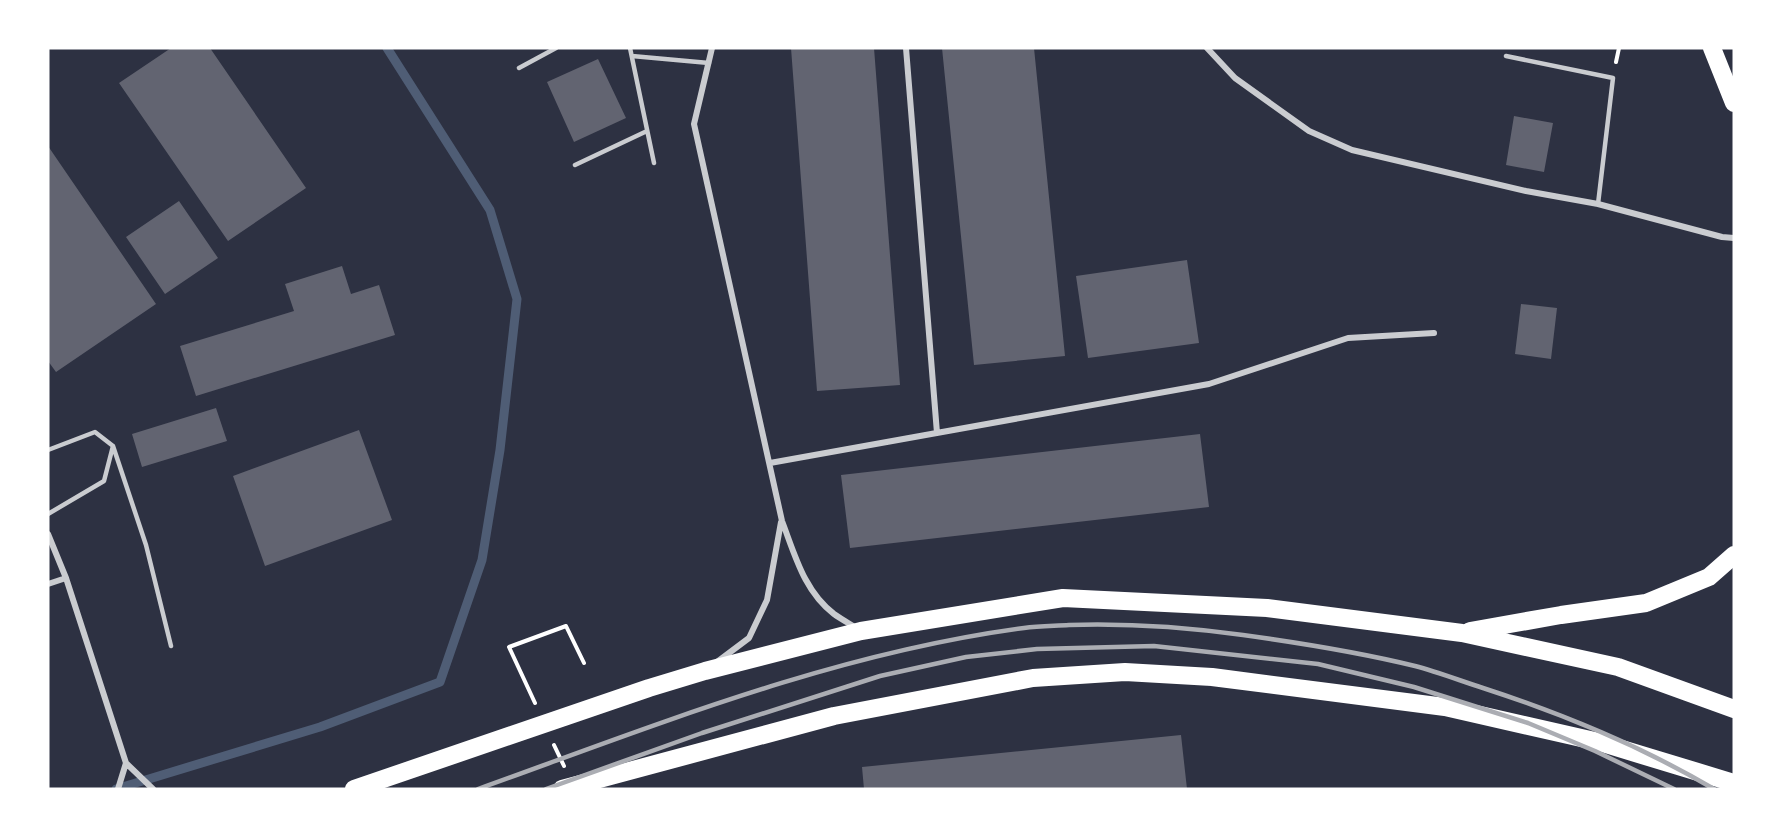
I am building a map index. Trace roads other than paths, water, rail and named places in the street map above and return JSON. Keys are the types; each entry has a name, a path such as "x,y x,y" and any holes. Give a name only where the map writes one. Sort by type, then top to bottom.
{"highway":[{"path":"1712,48 1734,104"},
{"path":"1462,633 1646,603 1709,577 1734,555"},
{"path":"354,789 705,671 861,631 1064,598 1267,608 1462,633 1618,667 1734,709"},
{"path":"562,789 834,716 1033,678 1125,672 1212,677 1445,707 1599,742 1734,783"}],"street":[{"path":"712,48 694,124 782,521 805,582 817,598 834,614 861,631"},
{"path":"906,48 936,433"},
{"path":"1207,48 1235,78 1309,131 1352,150 1526,191 1598,204 1722,237 1734,237"},
{"path":"770,463 1209,384 1348,338 1434,333"},
{"path":"705,671 749,638 767,600 782,521"},
{"path":"48,534 66,578 126,763 153,789"},
{"path":"48,584 66,578"},
{"path":"119,788 126,763"}],"lane":[{"path":"519,68 556,48"},
{"path":"630,48 654,163"},
{"path":"632,56 709,63"},
{"path":"1506,56 1613,78 1598,204"},
{"path":"575,165 647,131"},
{"path":"48,450 95,432 113,446 146,545 171,646"},
{"path":"48,514 104,481 113,446"}],"waterway":[{"path":"116,789 320,727 440,682 482,560 500,450 517,299 490,210 387,48"}],"railway":[{"path":"478,789 679,717 815,673 954,639 1030,627 1069,625 1156,626 1243,635 1329,648 1415,666 1572,720 1630,745 1714,789"},
{"path":"546,789 702,733 880,676 966,657 1037,649 1154,646 1318,664 1414,687 1528,723 1595,751 1674,789"}]}
